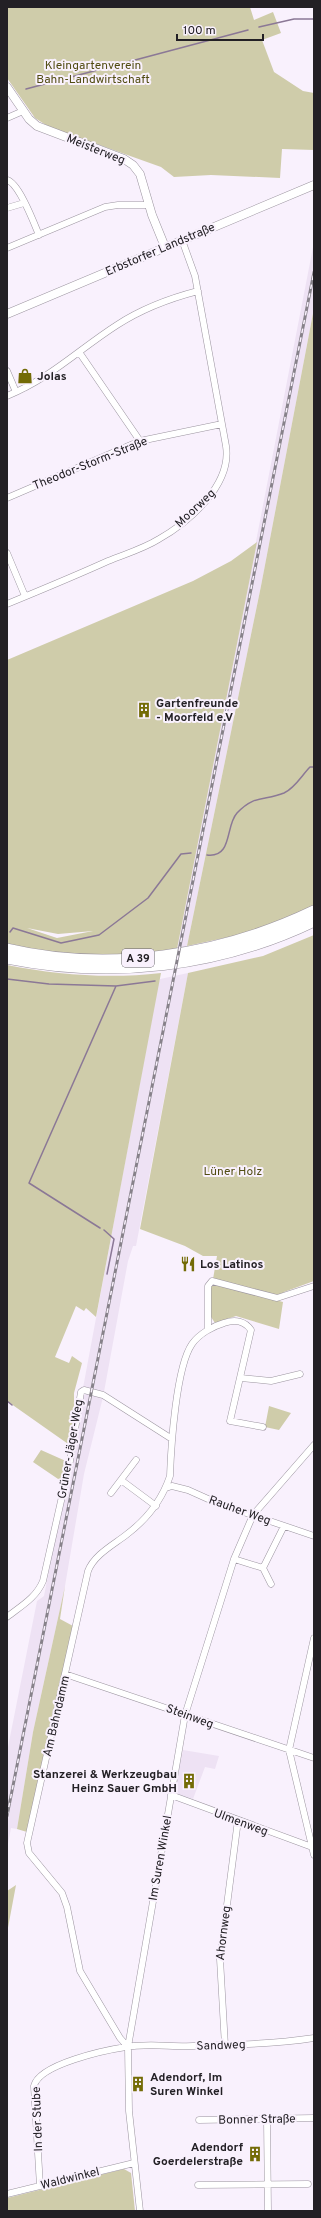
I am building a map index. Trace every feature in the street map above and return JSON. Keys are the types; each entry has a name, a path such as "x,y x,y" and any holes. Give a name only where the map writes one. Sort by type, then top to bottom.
{"highway":[{"name":"A 39","path":"7,949 42,955 89,959 155,957 232,942 267,931 314,911"},
{"name":"A 39","path":"7,958 74,967 151,967 235,951 276,938 314,921"}],"street":[{"name":"Meisterweg","path":"7,86 29,119 45,130 128,161 140,174 149,205 165,248"},
{"path":"7,118 23,111"},
{"path":"7,180 12,181 39,235"},
{"name":"Erbstorfer Landstraße","path":"7,314 314,185"},
{"path":"7,208 24,203"},
{"path":"7,248 104,207 118,205 149,205"},
{"name":"Moorweg","path":"7,604 149,545 160,539 190,516 218,487 224,474 227,449 198,291 192,266 182,240"},
{"path":"7,396 36,383 130,318 185,294 198,291"},
{"path":"79,352 132,426 140,440"},
{"path":"8,374 16,392"},
{"name":"Theodor-Storm-Straße","path":"7,498 140,440 222,424"},
{"path":"7,553 26,596"},
{"path":"263,1427 230,1421 242,1378 251,1330 247,1325 235,1320 208,1330 208,1286 212,1281 277,1298 314,1286"},
{"name":"Am Bahndamm","path":"128,2047 120,2038 80,1971 67,1907 62,1893 27,1848 90,1566 97,1557 128,1534 156,1506 166,1488 170,1476 172,1439 178,1393 188,1351 197,1339 208,1330"},
{"path":"242,1378 271,1381 300,1374"},
{"name":"Grüner-Jäger-Weg","path":"7,1617 33,1597 43,1581 70,1461 81,1392 84,1390 103,1395 172,1439"},
{"name":"Im Suren Winkel","path":"140,2211 129,2111 128,2047 185,1715 234,1559 253,1515 314,1445"},
{"path":"111,1494 136,1460"},
{"path":"121,1480 156,1506"},
{"name":"Rauher Weg","path":"166,1488 172,1486 183,1489 314,1536"},
{"path":"263,1568 284,1526"},
{"path":"234,1559 263,1568 271,1584"},
{"path":"314,1638 289,1750 314,1855"},
{"name":"Steinweg","path":"65,1674 314,1758"},
{"name":"Ulmenweg","path":"171,1795 312,1847"},
{"name":"Ahornweg","path":"225,2046 220,1959 238,1820"},
{"name":"Sandweg","path":"128,2047 225,2046 314,2038"},
{"name":"In der Stube","path":"40,2186 34,2086 37,2079 67,2062 128,2047"},
{"name":"Bonner Straße","path":"199,2120 314,2118"},
{"path":"267,2119 268,2211"},
{"name":"Waldwinkel","path":"7,2194 134,2163"},
{"path":"198,2184 308,2184"}],"shaded area":[{"path":"314,242 314,308 261,586 187,946 177,949"},
{"path":"188,973 136,1246 133,1246 128,1261 104,1392 95,1390 103,1397 84,1474 65,1586 33,1732 17,1829 11,1828 7,1849 7,1752 37,1601 44,1596 83,1395 87,1394 88,1389 83,1388 158,985 160,979"},
{"path":"183,1750 219,1756 215,1769 205,1767 193,1799 178,1794 175,1789"}],"green space":[{"name":"Kleingartenverein Bahn-Landwirtschaft","path":"7,7 250,7 254,20 273,12 281,33 262,40 274,72 303,91 314,93 314,150 282,149 280,178 211,175 174,177 161,167 49,127 35,118 7,78"},
{"path":"314,308 314,906 252,932 187,946 261,586"},
{"path":"257,542 177,949 127,956 53,954 7,944 7,660 193,581 231,561","holes":["27,928 58,934 93,931 57,938"]},
{"name":"Lüner Holz","path":"314,935 314,1281 284,1292 279,1296 213,1279 217,1256 203,1256 185,1246 140,1229 188,973 263,956"},
{"path":"7,965 64,974 122,976 161,973 96,1317 86,1308 84,1311 76,1306 55,1357 69,1363 72,1356 82,1363 74,1393 74,1424 71,1446 7,1401"},
{"path":"213,1284 283,1302 279,1329 236,1316 215,1323 211,1317 211,1286"},
{"path":"269,1406 291,1413 279,1430 265,1427"},
{"path":"41,1450 68,1462 64,1483 33,1462"},
{"path":"65,1586 60,1619 73,1626 27,1832 17,1829 33,1732"},
{"path":"16,1885 7,1933 7,1891"},
{"path":"124,2169 131,2173 135,2211 7,2211 7,2198"}],"waterway":[{"path":"259,27 294,19 314,19"},
{"path":"26,89 248,30"},
{"path":"207,855 215,855 221,852 225,846 233,819 243,807 255,800 288,791 310,767 314,767"},
{"path":"10,932 13,928 61,943 99,935 148,898 181,854 191,853"},
{"path":"7,979 49,984 116,986 29,1183 100,1228"},
{"path":"116,986 155,981"},
{"path":"104,1230 114,1239 107,1274"},
{"path":"7,1401 12,1405"}],"railway":[{"path":"7,1816 314,272"}],"place":[{"name":"Jolas","path":"25,376"},
{"name":"Gartenfreunde - Moorfeld e.V","path":"144,710"},
{"name":"Los Latinos","path":"188,1264"},
{"name":"Stanzerei & Werkzeugbau Heinz Sauer GmbH","path":"189,1781"},
{"name":"Adendorf, Im Suren Winkel","path":"138,2084"},
{"name":"Adendorf Goerdelerstraße","path":"255,2154"}]}
